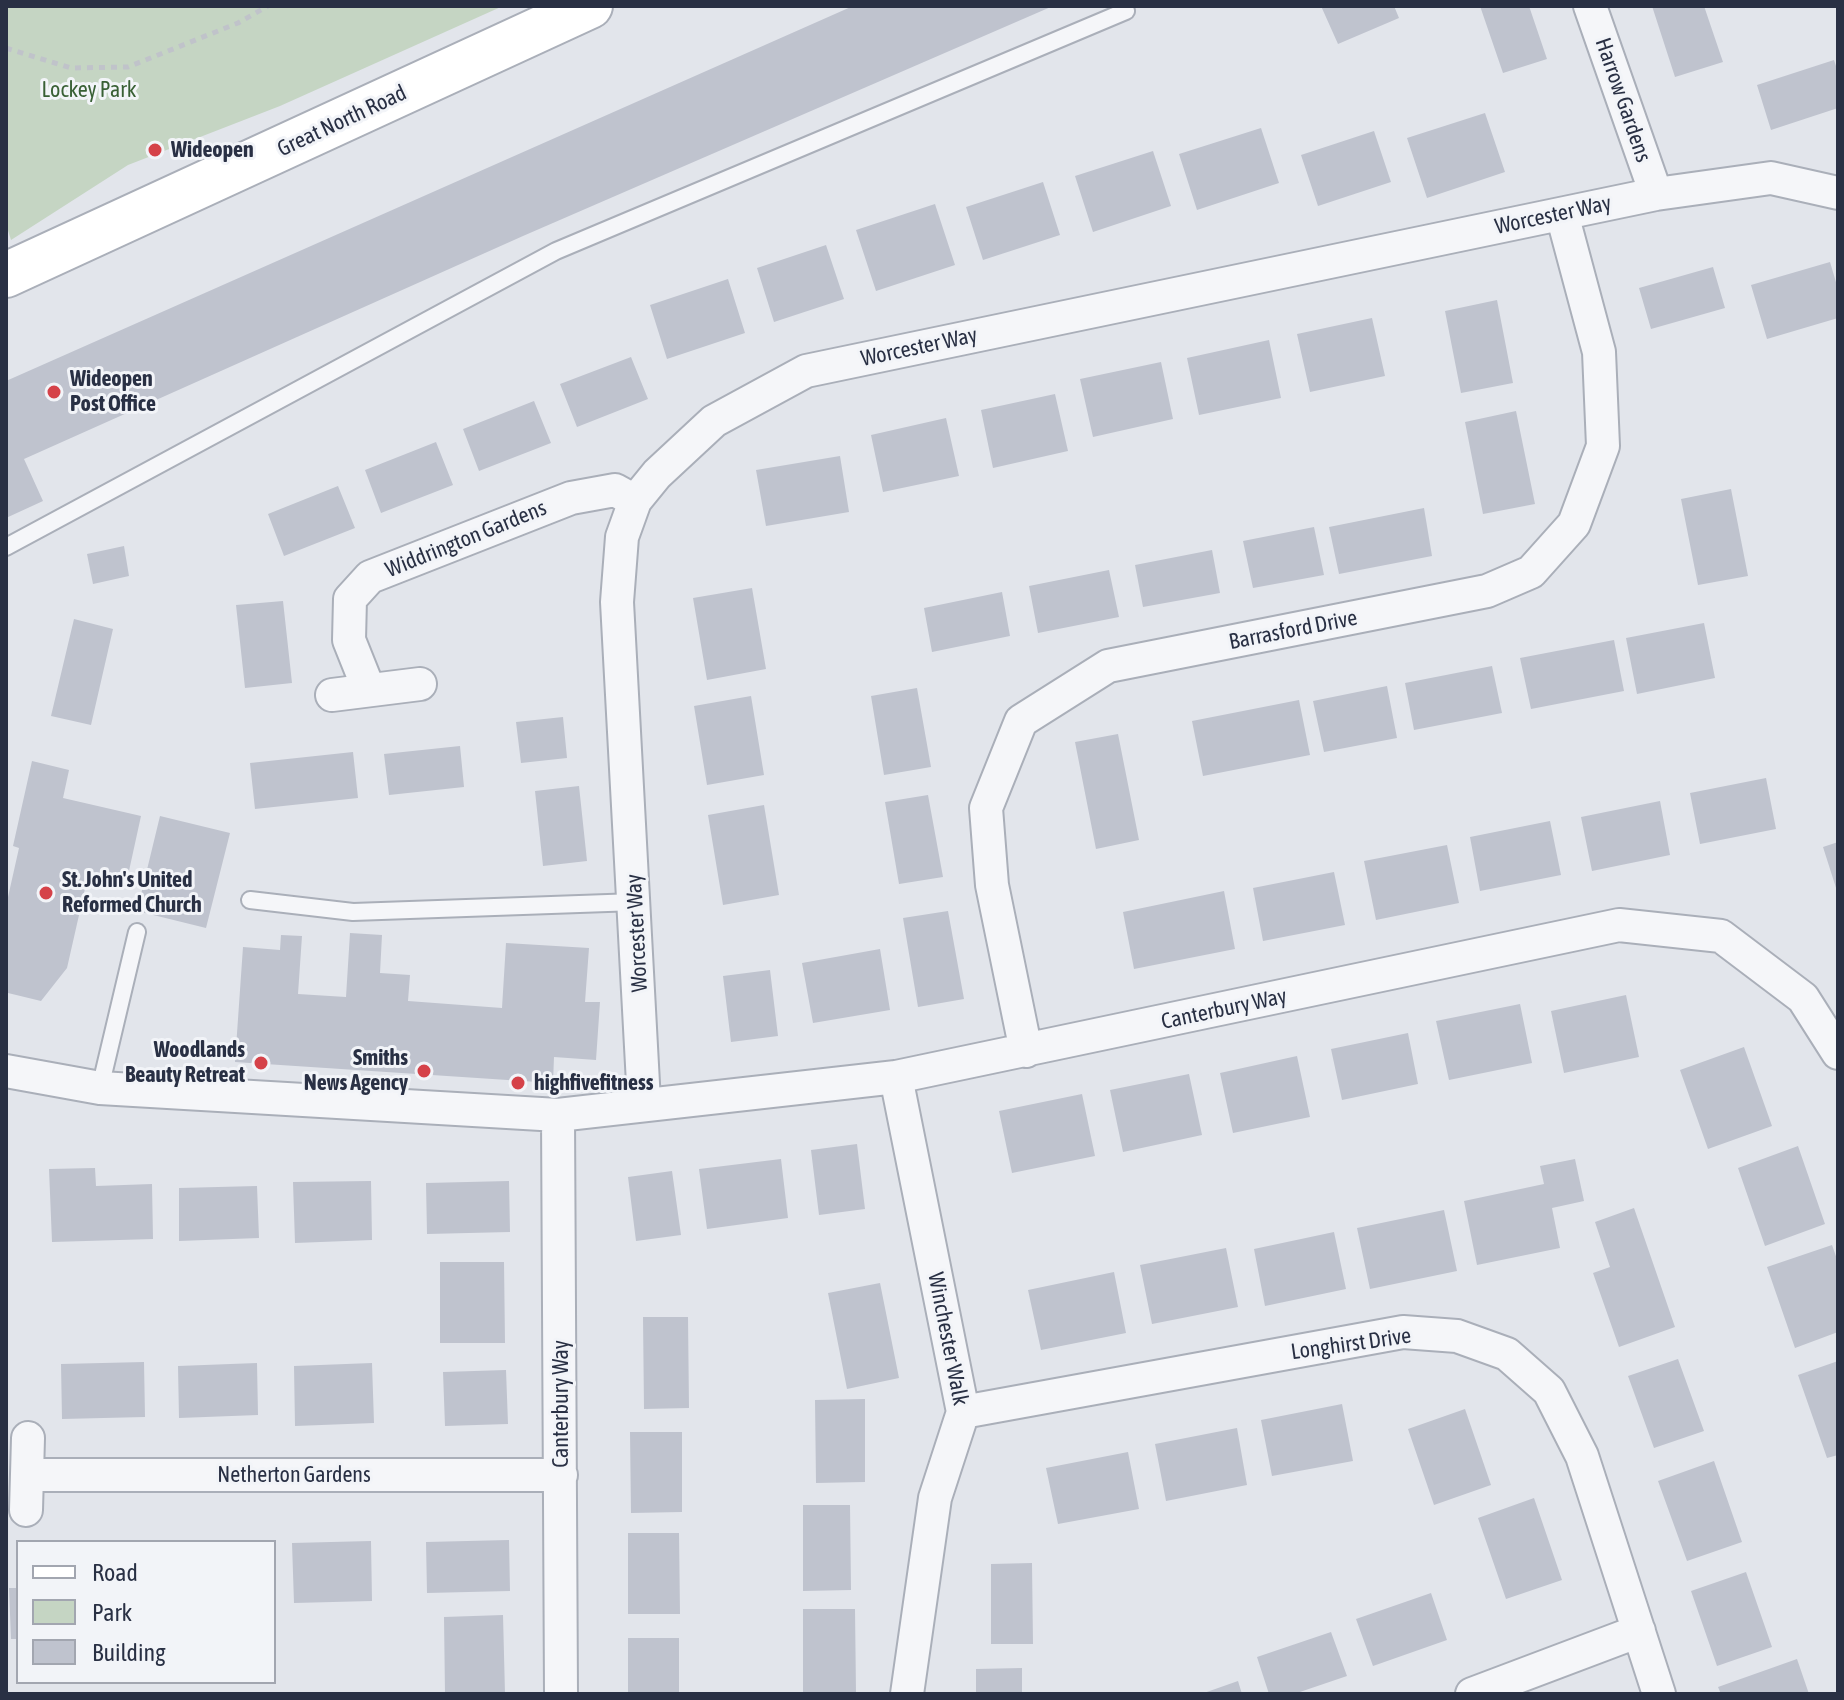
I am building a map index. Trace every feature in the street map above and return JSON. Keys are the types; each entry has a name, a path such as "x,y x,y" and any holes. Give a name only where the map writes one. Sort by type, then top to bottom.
{"main road":[{"name":"Great North Road","path":"6,275 590,6"}],"street":[{"name":"Harrow Gardens","path":"1590,6 1656,194"},
{"name":"Worcester Way","path":"644,1102 636,902 617,602 622,537 635,501 657,474 714,421 806,371 1656,194 1771,178 1838,193"},
{"name":"Barrasford Drive","path":"1026,1051 992,885 986,808 1021,721 1108,666 1487,591 1531,572 1574,524 1603,446 1599,352 1562,214"},
{"name":"Widdrington Gardens","path":"369,690 349,640 350,599 370,577 571,498 615,490 635,501"},
{"path":"332,695 420,684"},
{"name":"Canterbury Way","path":"6,1071 100,1088 558,1115 644,1102 896,1077 1619,925 1721,936 1803,998 1838,1053"},
{"name":"Winchester Walk","path":"896,1077 963,1412 935,1498 907,1694"},
{"name":"Canterbury Way","path":"558,1115 561,1694"},
{"name":"Longhirst Drive","path":"963,1412 1403,1332 1457,1336 1507,1354 1549,1391 1582,1456 1659,1694"},
{"path":"26,1510 28,1438"},
{"name":"Netherton Gardens","path":"27,1475 561,1475"},
{"path":"1472,1694 1639,1631"}],"lane":[{"path":"6,547 556,251 1126,11"},
{"path":"250,900 353,912 636,902"},
{"path":"100,1088 137,932"}],"path":[{"path":"6,48 71,68 128,67 238,23 268,6"}],"green space":[{"name":"Lockey Park","path":"6,6 503,6 280,106 128,165 11,240 6,224"}],"building":[{"path":"853,6 1053,6 523,236 24,459 43,501 6,518 6,381"},
{"path":"1321,6 1394,6 1399,18 1338,44"},
{"path":"1480,6 1529,6 1547,59 1503,73"},
{"path":"1652,6 1704,6 1723,62 1675,77"},
{"path":"1834,60 1838,72 1838,108 1771,130 1757,85"},
{"path":"1485,113 1505,172 1427,198 1407,138"},
{"path":"1261,128 1279,183 1197,210 1179,154"},
{"path":"1374,131 1391,182 1318,206 1301,155"},
{"path":"1153,151 1171,206 1093,232 1075,176"},
{"path":"1043,182 1060,235 983,260 966,207"},
{"path":"935,204 955,265 876,291 856,230"},
{"path":"826,245 844,299 774,322 757,268"},
{"path":"1830,262 1838,289 1838,318 1767,339 1751,285"},
{"path":"1713,267 1725,308 1651,329 1639,288"},
{"path":"728,279 745,333 667,359 650,305"},
{"path":"1497,300 1513,383 1461,393 1445,311"},
{"path":"1372,318 1385,376 1310,392 1297,334"},
{"path":"1269,340 1281,398 1199,415 1187,358"},
{"path":"631,357 648,399 577,427 560,384"},
{"path":"1161,362 1173,419 1093,437 1080,379"},
{"path":"1055,394 1068,451 993,468 981,410"},
{"path":"534,401 551,443 479,471 463,429"},
{"path":"1516,411 1535,504 1483,514 1465,422"},
{"path":"946,418 959,476 883,492 871,435"},
{"path":"436,442 453,485 381,513 365,470"},
{"path":"840,456 849,512 766,526 756,470"},
{"path":"338,486 355,528 284,556 268,514"},
{"path":"1731,489 1748,576 1698,585 1681,499"},
{"path":"1424,508 1432,556 1339,574 1329,527"},
{"path":"1314,527 1324,575 1253,588 1243,541"},
{"path":"124,546 129,576 93,584 87,554"},
{"path":"1212,550 1220,593 1143,607 1135,565"},
{"path":"1109,570 1119,617 1038,633 1029,586"},
{"path":"752,588 766,669 707,680 693,598"},
{"path":"1002,592 1010,636 932,652 924,608"},
{"path":"283,601 292,683 245,688 236,605"},
{"path":"74,619 113,629 91,725 51,716"},
{"path":"1704,623 1715,678 1637,694 1626,638"},
{"path":"1614,640 1624,691 1531,709 1520,658"},
{"path":"1492,666 1502,713 1414,730 1405,683"},
{"path":"1387,686 1397,738 1324,752 1313,701"},
{"path":"917,688 931,767 884,775 871,696"},
{"path":"751,696 764,775 707,785 694,706"},
{"path":"1299,700 1310,755 1203,776 1192,721"},
{"path":"563,717 567,758 521,763 516,722"},
{"path":"1118,734 1139,840 1096,849 1075,742"},
{"path":"460,746 464,787 389,795 384,754"},
{"path":"353,752 358,798 255,809 250,763"},
{"name":"St. John's United Reformed Church","path":"32,761 69,770 63,798 141,816 127,880 89,871 67,968 41,1001 8,993 6,986 6,906 19,848 13,846"},
{"path":"1766,778 1776,829 1700,844 1690,793"},
{"path":"579,786 587,861 543,866 535,791"},
{"path":"928,795 943,877 899,884 885,802"},
{"path":"1660,801 1670,855 1592,871 1581,817"},
{"path":"764,805 779,895 723,905 708,815"},
{"path":"160,816 230,833 206,928 137,911"},
{"path":"1550,821 1561,875 1480,891 1470,837"},
{"path":"1838,842 1838,891 1837,891 1823,847"},
{"path":"1447,845 1459,903 1376,920 1364,861"},
{"path":"1334,872 1345,925 1263,941 1253,888"},
{"path":"1224,891 1235,949 1134,969 1123,912"},
{"path":"948,911 964,999 918,1007 903,918"},
{"path":"350,933 382,935 380,973 410,975 408,1001 502,1008 506,943 589,948 585,1002 600,1002 596,1060 554,1057 553,1083 235,1062 243,947 280,950 281,935 302,936 298,994 346,997"},
{"path":"880,949 890,1010 813,1023 802,963"},
{"path":"770,970 778,1036 731,1042 723,976"},
{"path":"1626,995 1639,1057 1564,1073 1551,1011"},
{"path":"1520,1004 1532,1063 1449,1080 1436,1021"},
{"path":"1408,1033 1418,1084 1342,1100 1331,1049"},
{"path":"1744,1047 1772,1126 1708,1149 1680,1070"},
{"path":"1297,1056 1310,1117 1233,1133 1220,1073"},
{"path":"1189,1074 1202,1135 1123,1152 1110,1090"},
{"path":"1082,1094 1095,1156 1012,1173 999,1111"},
{"path":"857,1144 865,1209 819,1215 811,1150"},
{"path":"1798,1146 1825,1224 1765,1246 1738,1168"},
{"path":"781,1159 788,1218 707,1229 699,1169"},
{"path":"1575,1159 1584,1201 1552,1208 1560,1248 1477,1265 1464,1201 1544,1184 1540,1166"},
{"path":"95,1168 96,1186 152,1184 153,1239 52,1242 49,1169"},
{"path":"672,1171 681,1235 636,1241 628,1177"},
{"path":"371,1181 372,1240 295,1243 293,1182"},
{"path":"509,1181 510,1232 427,1234 426,1183"},
{"path":"257,1186 259,1238 179,1241 179,1188"},
{"path":"1634,1208 1675,1327 1619,1347 1593,1273 1610,1267 1595,1222"},
{"path":"1444,1210 1457,1271 1370,1289 1357,1228"},
{"path":"1334,1232 1346,1289 1265,1306 1254,1249"},
{"path":"1832,1245 1838,1262 1838,1332 1795,1348 1767,1267"},
{"path":"1226,1248 1238,1307 1152,1324 1140,1265"},
{"path":"440,1262 504,1262 505,1343 440,1343"},
{"path":"1114,1272 1126,1333 1041,1350 1028,1290"},
{"path":"880,1283 899,1378 847,1389 828,1293"},
{"path":"643,1317 688,1317 689,1408 644,1409"},
{"path":"1678,1359 1704,1431 1654,1448 1628,1376"},
{"path":"1838,1361 1838,1455 1827,1458 1798,1375"},
{"path":"144,1362 145,1417 62,1419 61,1364"},
{"path":"257,1363 258,1415 179,1418 178,1366"},
{"path":"372,1363 374,1423 295,1426 294,1366"},
{"path":"506,1370 508,1424 445,1426 443,1372"},
{"path":"865,1399 865,1482 816,1483 815,1400"},
{"path":"1342,1404 1353,1461 1272,1476 1261,1420"},
{"path":"1465,1409 1491,1485 1434,1505 1408,1429"},
{"path":"1237,1428 1247,1485 1166,1501 1155,1444"},
{"path":"630,1432 682,1432 682,1512 631,1513"},
{"path":"1128,1452 1139,1509 1058,1524 1046,1468"},
{"path":"1714,1461 1742,1542 1687,1561 1658,1481"},
{"path":"1534,1498 1562,1580 1506,1599 1478,1518"},
{"path":"803,1505 850,1505 851,1590 803,1591"},
{"path":"628,1533 679,1533 680,1614 628,1614"},
{"path":"509,1540 510,1591 427,1593 426,1542"},
{"path":"371,1541 372,1601 294,1603 292,1543"},
{"path":"1032,1563 1033,1644 991,1644 991,1564"},
{"path":"1746,1572 1772,1647 1717,1666 1691,1591"},
{"path":"9,1588 16,1588 16,1639 11,1639"},
{"path":"1431,1593 1447,1640 1373,1666 1356,1619"},
{"path":"803,1609 855,1609 856,1694 803,1694"},
{"path":"503,1615 505,1694 445,1694 444,1617"},
{"path":"1331,1632 1347,1676 1294,1694 1269,1694 1257,1657"},
{"path":"628,1638 679,1638 679,1694 628,1694"},
{"path":"1797,1659 1809,1694 1721,1694 1718,1687"},
{"path":"1022,1668 1022,1694 976,1694 976,1669"},
{"path":"1238,1681 1242,1694 1201,1694"}],"place":[{"name":"Wideopen","path":"155,150"},
{"name":"Wideopen Post Office","path":"54,392"},
{"name":"St. John's United Reformed Church","path":"46,893"},
{"name":"Woodlands Beauty Retreat","path":"261,1063"},
{"name":"Smiths News Agency","path":"424,1071"},
{"name":"highfivefitness","path":"518,1083"}]}
